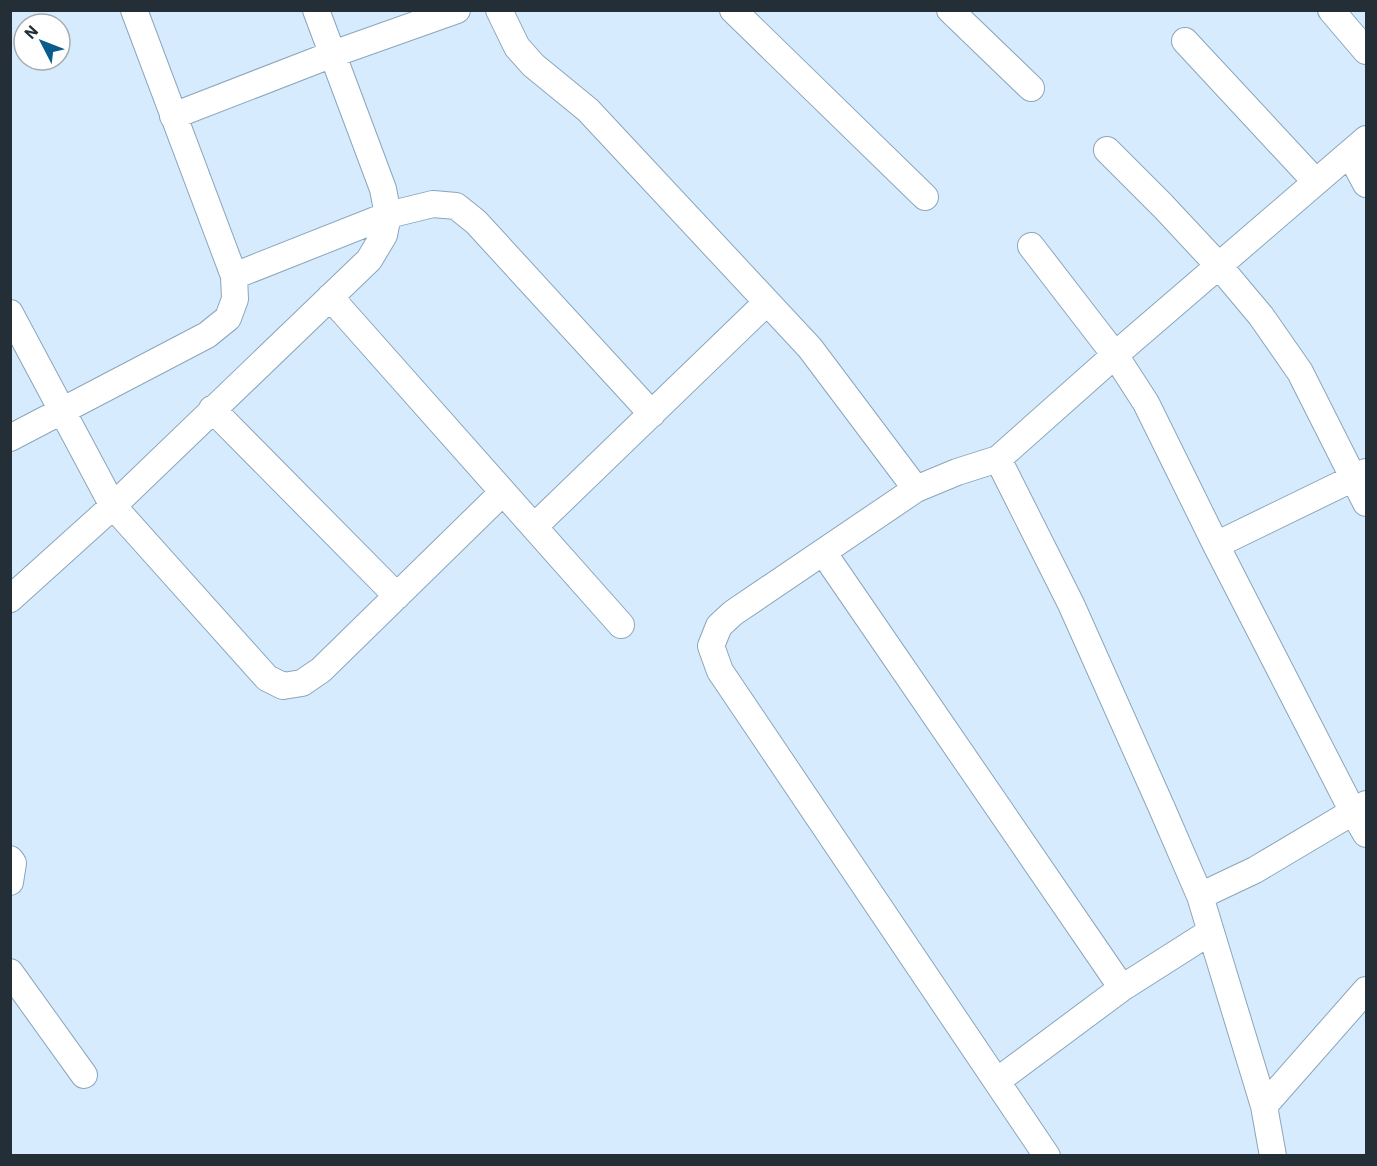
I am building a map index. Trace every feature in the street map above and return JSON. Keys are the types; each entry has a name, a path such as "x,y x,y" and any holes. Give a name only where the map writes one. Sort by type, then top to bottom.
{"street":[{"path":"10,438 207,335 228,318 235,299 234,276 134,10"},
{"path":"10,599 113,506 369,260 384,235 388,215 383,189 316,10"},
{"path":"173,116 333,54 457,10"},
{"path":"499,10 518,47 533,65 588,110 810,348 916,489"},
{"path":"950,10 1031,88"},
{"path":"1331,10 1366,51"},
{"path":"746,15 926,197"},
{"path":"1185,41 1316,182"},
{"path":"1047,1155 720,671 711,646 719,626 733,612 916,489 957,472 998,459 1358,146 1366,184"},
{"path":"1107,150 1163,206 1261,316 1300,372 1360,475 1366,504"},
{"path":"234,276 388,215 433,204 456,206 476,222 652,414"},
{"path":"1031,246 1115,355 1146,403 1216,545 1360,808 1366,834"},
{"path":"330,297 621,625"},
{"path":"534,527 767,302"},
{"path":"10,313 113,506 267,678 283,686 302,683 321,670 503,492"},
{"path":"212,409 397,596"},
{"path":"998,459 1071,604 1200,896 1264,1106 1273,1155"},
{"path":"1216,545 1360,475"},
{"path":"823,552 1122,988"},
{"path":"1200,896 1255,870 1360,808"},
{"path":"10,859 13,863 10,882"},
{"path":"997,1082 1122,988 1210,932"},
{"path":"10,972 84,1075"},
{"path":"1264,1106 1366,990"}]}
